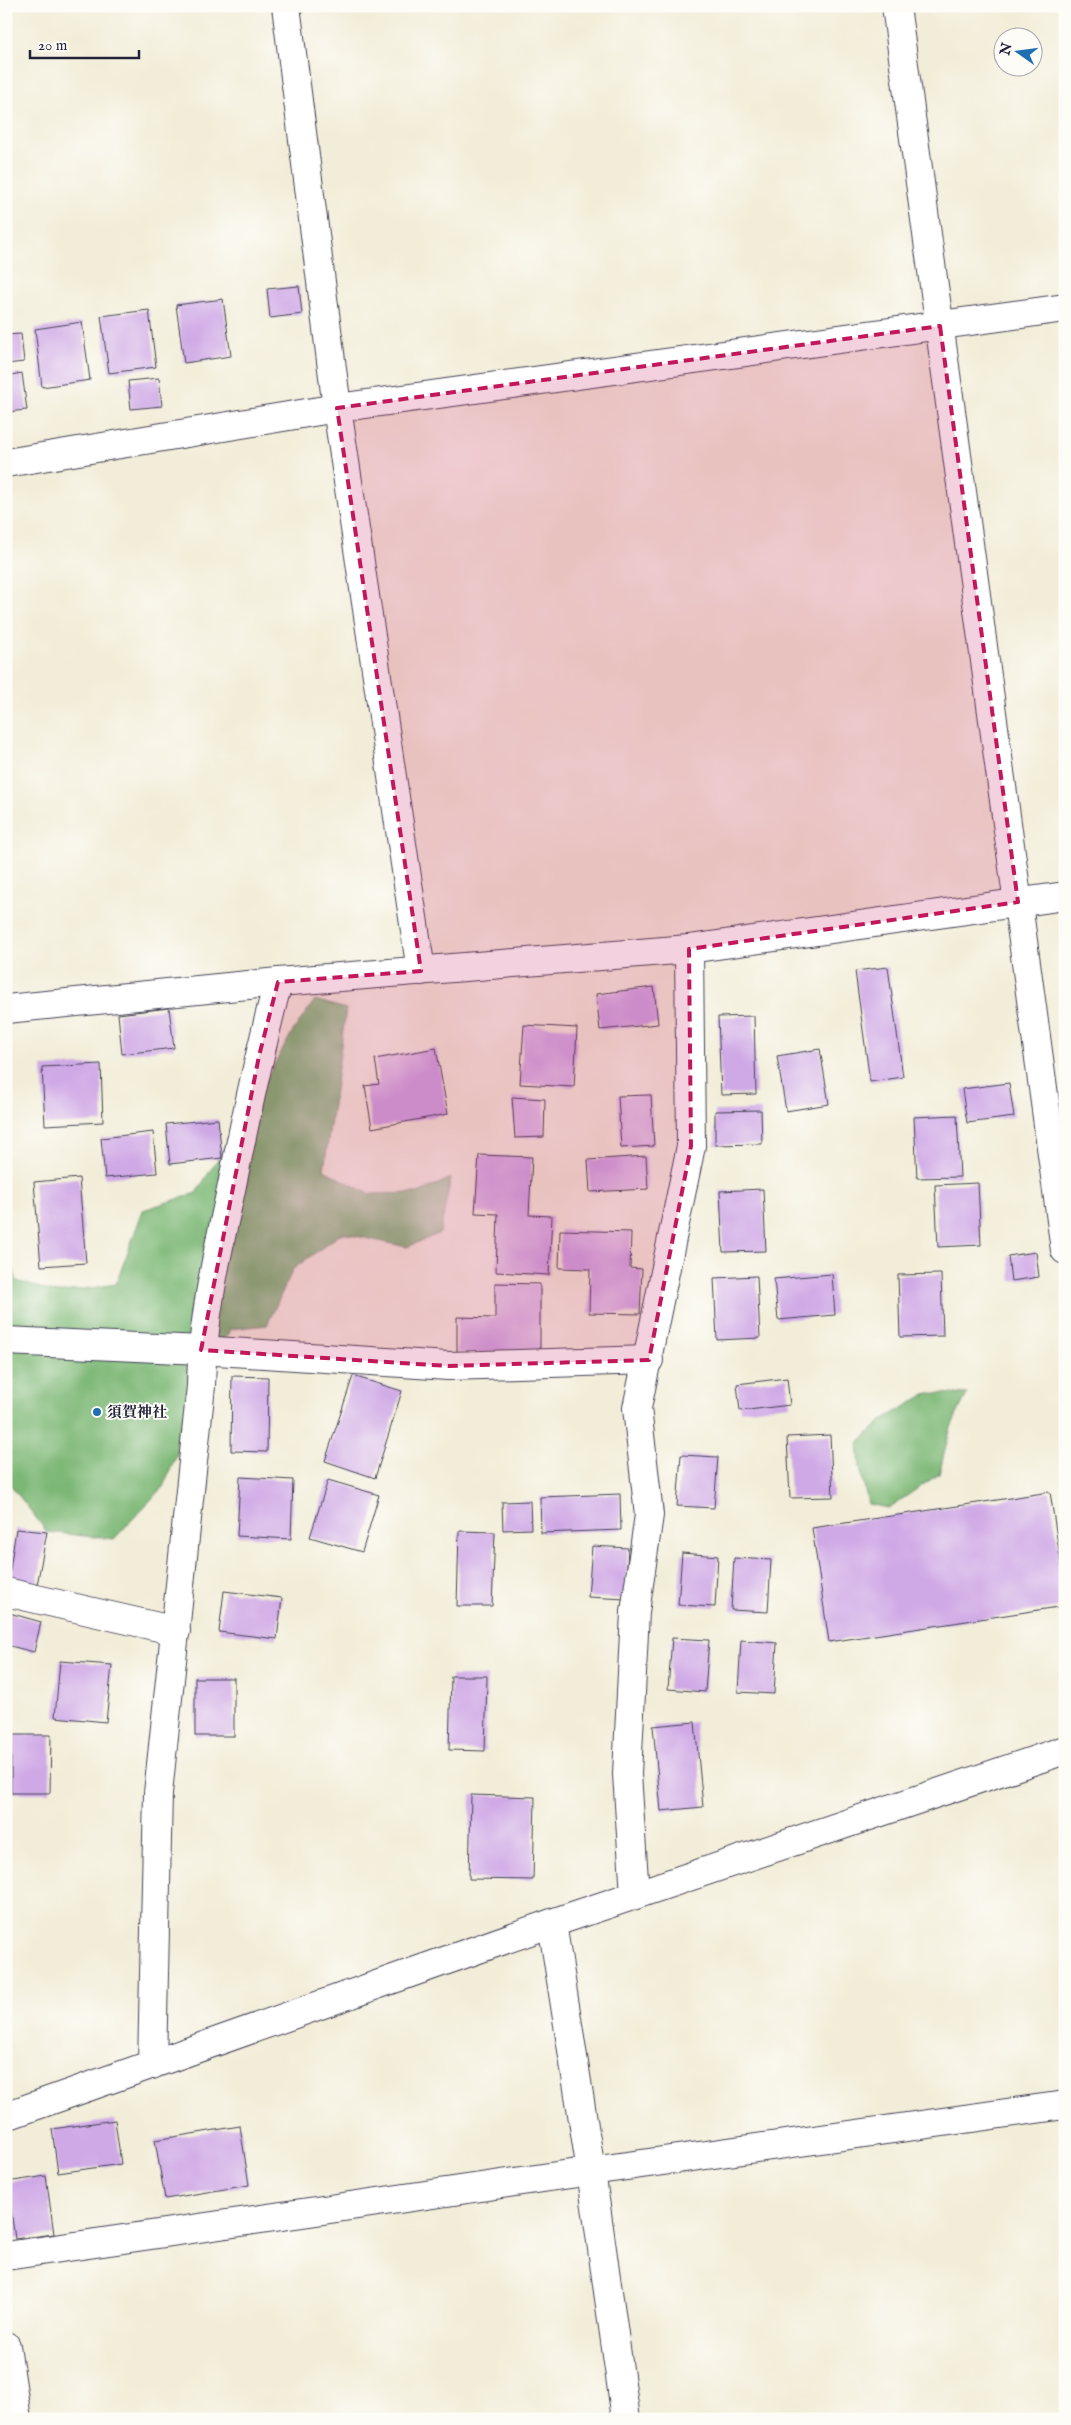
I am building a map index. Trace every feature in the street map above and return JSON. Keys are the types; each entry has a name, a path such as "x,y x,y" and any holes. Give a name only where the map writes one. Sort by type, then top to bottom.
{"street":[{"path":"286,6 337,408 421,971"},
{"path":"896,6 1065,1250"},
{"path":"6,463 337,408 1065,308"},
{"path":"6,1009 278,982 689,949 1065,896"},
{"path":"635,1895 627,1774 634,1612 649,1515 637,1408 649,1360 691,1146 689,949"},
{"path":"152,2065 158,1793 201,1386 202,1350 224,1223 259,1056 278,982"},
{"path":"6,1341 202,1350 448,1366 649,1360"},
{"path":"6,1592 176,1631"},
{"path":"6,2116 552,1922 1065,1750"},
{"path":"552,1922 591,2170 626,2419"},
{"path":"6,2256 591,2170 1065,2105"},
{"path":"6,2346 17,2419"}],"highlighted area":[{"path":"940,326 1018,902 689,949 691,1146 649,1360 448,1366 201,1350 259,1056 278,982 421,971 337,408"}],"green space":[{"path":"315,1000 346,1009 324,1170 370,1194 418,1193 451,1178 440,1233 407,1247 342,1233 293,1269 267,1325 230,1329 163,1487 114,1539 47,1532 6,1479 6,1246 17,1281 57,1293 116,1284 143,1210 196,1193 247,1113 293,1031"},
{"path":"928,1393 967,1394 951,1427 939,1474 889,1508 868,1504 860,1468 858,1443 884,1419"}],"building":[{"path":"299,286 302,314 270,318 267,289"},
{"path":"223,299 231,356 184,363 176,305"},
{"path":"149,310 156,367 109,373 101,316"},
{"path":"82,322 90,380 42,387 35,329"},
{"path":"21,334 24,362 6,364 6,335"},
{"path":"22,373 27,410 6,412 6,376"},
{"path":"159,378 162,406 131,409 128,381"},
{"path":"888,967 903,1077 870,1082 855,971"},
{"path":"654,987 658,1024 600,1030 596,994"},
{"path":"169,1008 174,1048 122,1054 118,1014"},
{"path":"754,1016 756,1094 721,1095 718,1017"},
{"path":"524,1025 577,1028 574,1087 520,1084"},
{"path":"436,1048 448,1114 372,1128 365,1086 379,1084 375,1059"},
{"path":"820,1049 829,1104 786,1111 777,1056"},
{"path":"101,1064 103,1122 45,1125 42,1067"},
{"path":"1009,1083 1014,1117 967,1123 962,1089"},
{"path":"651,1095 654,1146 621,1148 618,1096"},
{"path":"512,1097 545,1099 544,1137 515,1138"},
{"path":"761,1110 762,1144 715,1145 715,1111"},
{"path":"957,1115 960,1177 917,1178 914,1117"},
{"path":"218,1119 222,1158 170,1164 166,1124"},
{"path":"153,1132 157,1173 105,1178 101,1138"},
{"path":"479,1155 532,1157 529,1215 552,1216 549,1275 496,1272 498,1214 475,1213"},
{"path":"646,1156 648,1189 590,1192 588,1160"},
{"path":"79,1178 86,1263 41,1266 34,1182"},
{"path":"978,1183 981,1245 938,1247 935,1185"},
{"path":"763,1189 766,1251 723,1252 720,1191"},
{"path":"560,1230 631,1232 630,1268 642,1269 640,1314 589,1313 590,1269 559,1268"},
{"path":"1036,1252 1039,1277 1011,1281 1008,1256"},
{"path":"832,1274 835,1315 778,1320 774,1279"},
{"path":"941,1274 943,1336 900,1337 898,1275"},
{"path":"757,1276 760,1338 717,1340 714,1278"},
{"path":"495,1283 540,1284 540,1354 457,1353 457,1317 495,1318"},
{"path":"232,1376 268,1377 267,1452 231,1451"},
{"path":"353,1376 402,1391 375,1478 325,1461"},
{"path":"787,1378 790,1405 740,1411 737,1384"},
{"path":"830,1435 833,1497 790,1498 787,1437"},
{"path":"681,1455 718,1457 714,1508 677,1506"},
{"path":"240,1477 293,1480 291,1539 237,1536"},
{"path":"328,1480 379,1495 362,1552 310,1537"},
{"path":"1050,1492 1065,1590 1065,1606 829,1642 812,1528"},
{"path":"620,1494 621,1530 541,1533 540,1497"},
{"path":"530,1501 531,1529 503,1530 502,1502"},
{"path":"16,1529 47,1532 37,1585 8,1583"},
{"path":"459,1531 495,1532 492,1606 457,1606"},
{"path":"592,1546 628,1548 625,1599 588,1597"},
{"path":"682,1553 718,1556 715,1607 678,1605"},
{"path":"734,1558 771,1560 768,1612 731,1610"},
{"path":"224,1591 282,1598 277,1639 219,1632"},
{"path":"6,1612 41,1622 34,1652 6,1645"},
{"path":"672,1638 709,1640 705,1692 668,1689"},
{"path":"741,1640 777,1643 774,1694 738,1692"},
{"path":"60,1661 112,1665 106,1722 55,1717"},
{"path":"451,1676 487,1676 485,1751 449,1750"},
{"path":"195,1678 234,1678 234,1736 195,1736"},
{"path":"695,1722 703,1807 661,1811 653,1726"},
{"path":"11,1735 51,1735 50,1793 11,1793"},
{"path":"471,1795 535,1797 533,1880 469,1879"},
{"path":"115,2120 121,2164 58,2173 52,2129"},
{"path":"240,2126 249,2185 165,2199 155,2140"},
{"path":"46,2176 54,2234 15,2239 7,2182"}],"place":[{"name":"須賀神社","path":"97,1412"}]}
